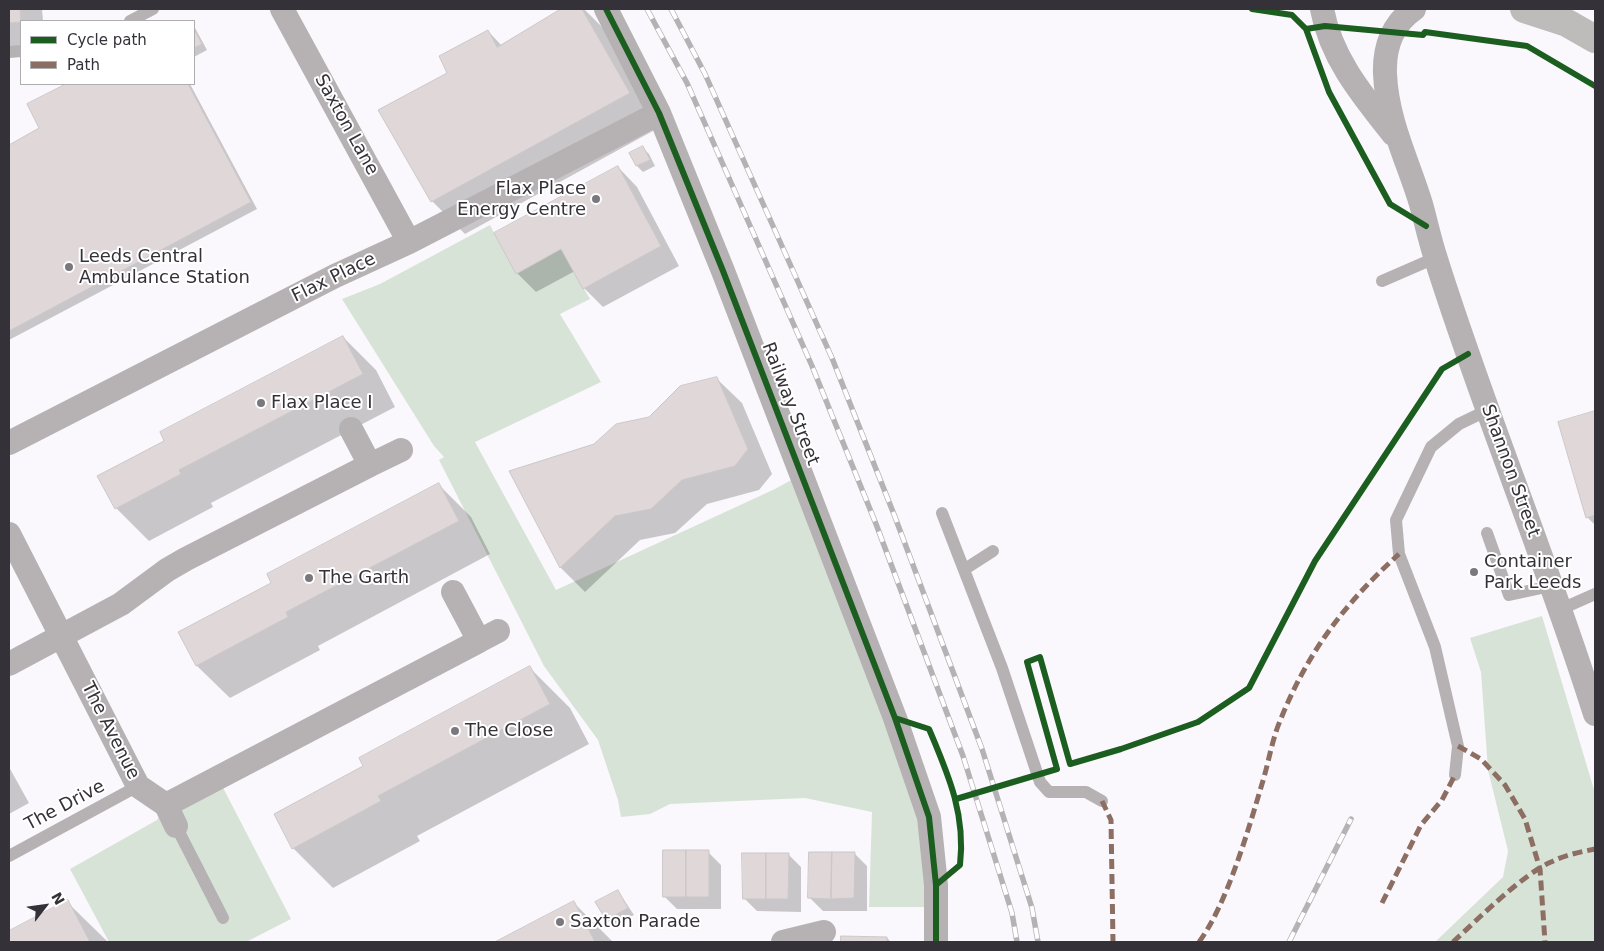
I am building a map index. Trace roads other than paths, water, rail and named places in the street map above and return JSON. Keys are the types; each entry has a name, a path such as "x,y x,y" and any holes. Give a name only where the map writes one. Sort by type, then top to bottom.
{"highway":[{"path":"1524,9 1567,23 1595,39"}],"street":[{"name":"Saxton Lane","path":"282,9 409,242"},
{"name":"Railway Street","path":"606,9 659,113 832,552 895,718 928,817 936,885 936,942"},
{"name":"Shannon Street","path":"1322,9 1327,34 1354,85 1396,138"},
{"name":"Shannon Street","path":"1414,9 1396,26 1386,50 1385,74 1396,138 1421,204 1436,223 1435,258 1550,586 1593,701"},
{"name":"Flax Place","path":"9,443 335,276 409,242 659,113"},
{"path":"350,429 370,465"},
{"path":"9,664 134,596 167,570 186,559 401,450"},
{"name":"The Avenue","path":"9,534 138,786 171,816"},
{"path":"171,816 488,636 453,592"},
{"path":"783,942 824,932"}],"lane":[{"path":"132,20 153,9"},
{"path":"1382,280 1435,258"},
{"path":"1455,775 1458,746 1435,647 1399,554 1396,520 1431,447 1459,424 1488,410"},
{"path":"942,513 1002,668 1040,782 1049,792 1086,792 1102,801"},
{"path":"1487,533 1509,595 1550,586"},
{"path":"965,569 993,551"},
{"path":"1559,610 1595,594"},
{"name":"The Drive","path":"9,856 138,786"},
{"name":"The Avenue","path":"171,816 223,918"}],"railway":[{"path":"647,9 687,83 812,366 876,524 963,756 1012,913 1017,942"},
{"path":"671,9 705,74 832,358 895,517 982,749 1032,908 1038,942"},
{"path":"1289,942 1351,819"}],"place":[{"name":"Flax Place Energy Centre","path":"596,199"},
{"name":"Leeds Central Ambulance Station","path":"69,267"},
{"name":"Flax Place I","path":"261,403"},
{"name":"Container Park Leeds","path":"1474,572"},
{"name":"The Garth","path":"309,578"},
{"name":"The Close","path":"455,731"},
{"name":"Saxton Parade","path":"560,922"}]}
